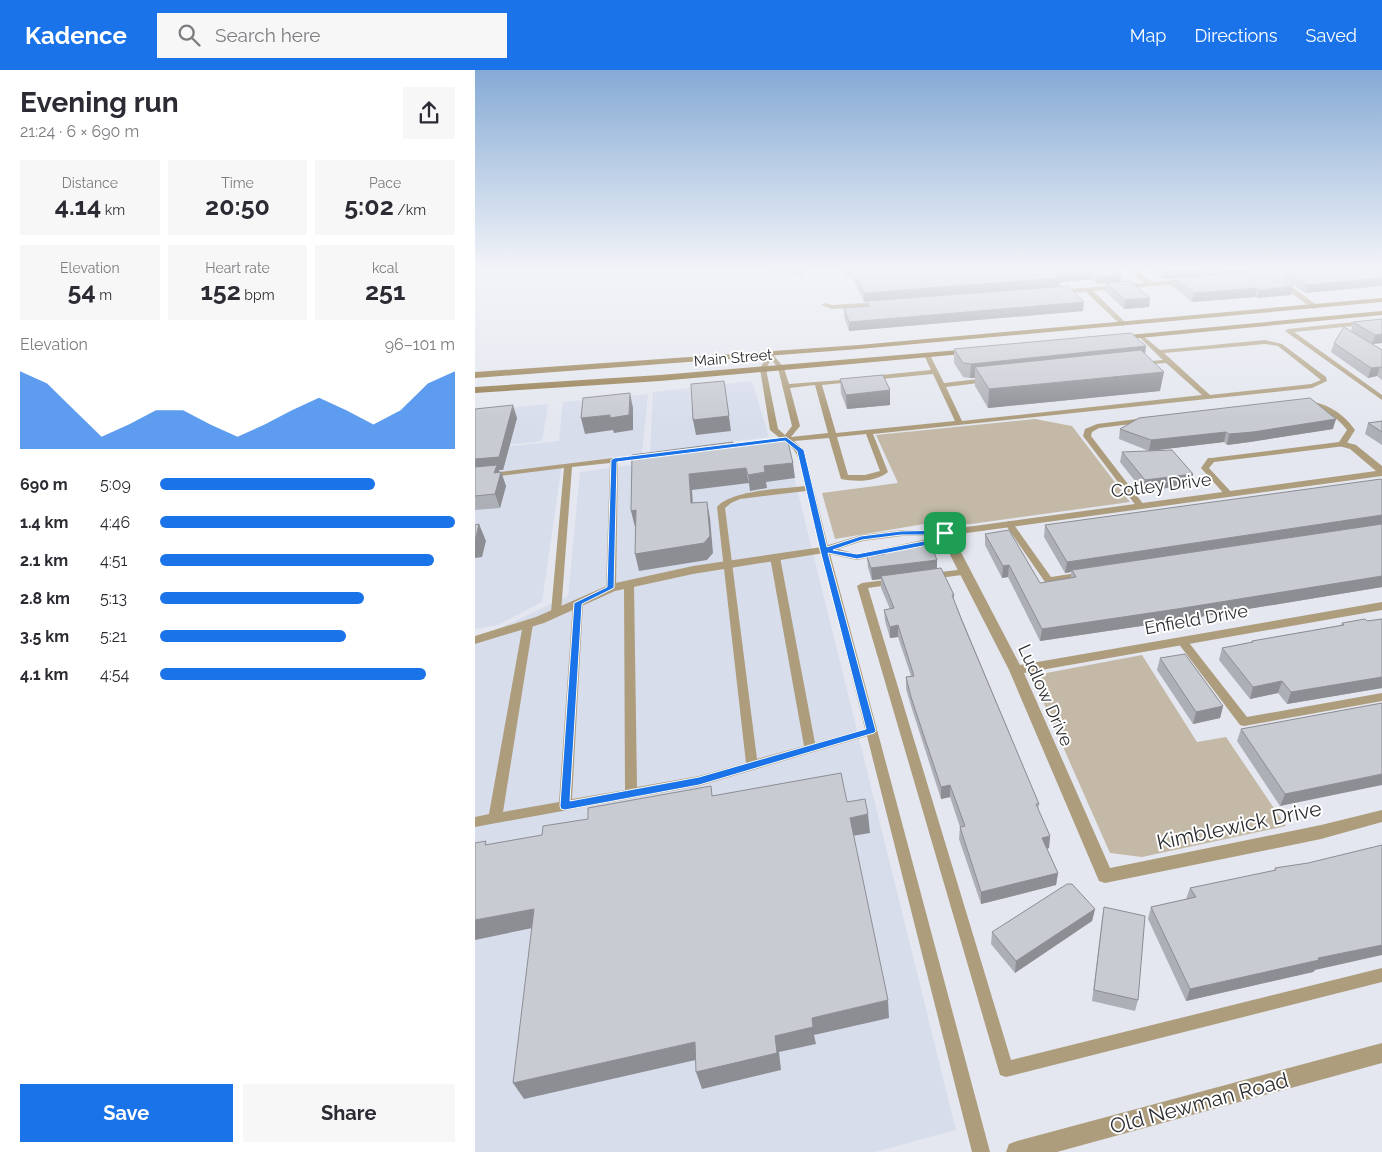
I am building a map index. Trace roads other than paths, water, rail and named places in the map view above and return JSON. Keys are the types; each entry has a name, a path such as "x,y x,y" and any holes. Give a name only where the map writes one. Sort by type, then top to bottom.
{"main road":[{"name":"Main Street","path":"475,375 769,354 1187,318"},
{"path":"1106,339 1324,318"},
{"path":"1125,324 1141,336"},
{"name":"Main Street","path":"475,390 612,382 984,350"}],"street":[{"path":"1119,318 1125,324"},
{"path":"1343,444 1353,447 1382,472"},
{"name":"Cotley Drive","path":"824,550 861,538 901,533 945,533 1382,472"},
{"name":"Cotley Drive","path":"824,550 857,557 926,543 945,533"},
{"name":"Ludlow Drive","path":"945,533 1016,670 1105,876"},
{"path":"475,640 528,624 611,588 693,570 824,550"},
{"name":"Enfield Drive","path":"1016,670 1382,606"},
{"name":"Kimblewick Drive","path":"1105,876 1321,832 1381,817"},
{"name":"Old Newman Road","path":"1017,1152 1382,1054"}],"lane":[{"path":"1381,397 1288,331 1382,321"},
{"path":"1141,336 1208,398"},
{"path":"769,441 1208,398 1312,386 1324,381 1324,378 1280,345 1265,342 1158,352"},
{"path":"786,439 795,426 781,368 769,354 763,369 774,430 800,450 824,550 981,1152"},
{"path":"927,355 960,423"},
{"path":"1129,365 1168,361"},
{"path":"867,378 935,372"},
{"path":"786,386 857,379"},
{"path":"941,385 991,380"},
{"path":"818,383 844,476 856,479 875,476 885,472 868,431"},
{"path":"1229,494 1205,468 1211,460 1343,444 1351,430 1345,421 1318,404 1297,403"},
{"path":"1139,505 1087,436 1088,430 1097,426 1154,419"},
{"path":"475,477 655,455"},
{"path":"611,588 614,460"},
{"path":"556,612 569,466"},
{"path":"752,766 721,507 728,501 739,498 809,488"},
{"path":"1009,524 1048,580 1097,573"},
{"path":"775,557 810,749"},
{"path":"919,578 966,572"},
{"path":"900,581 862,586 1006,1069 1382,975"},
{"path":"629,584 631,794"},
{"path":"565,806 578,603"},
{"path":"495,819 528,624"},
{"path":"1182,641 1244,722 1382,697"},
{"path":"475,822 699,781 871,731"}]}
